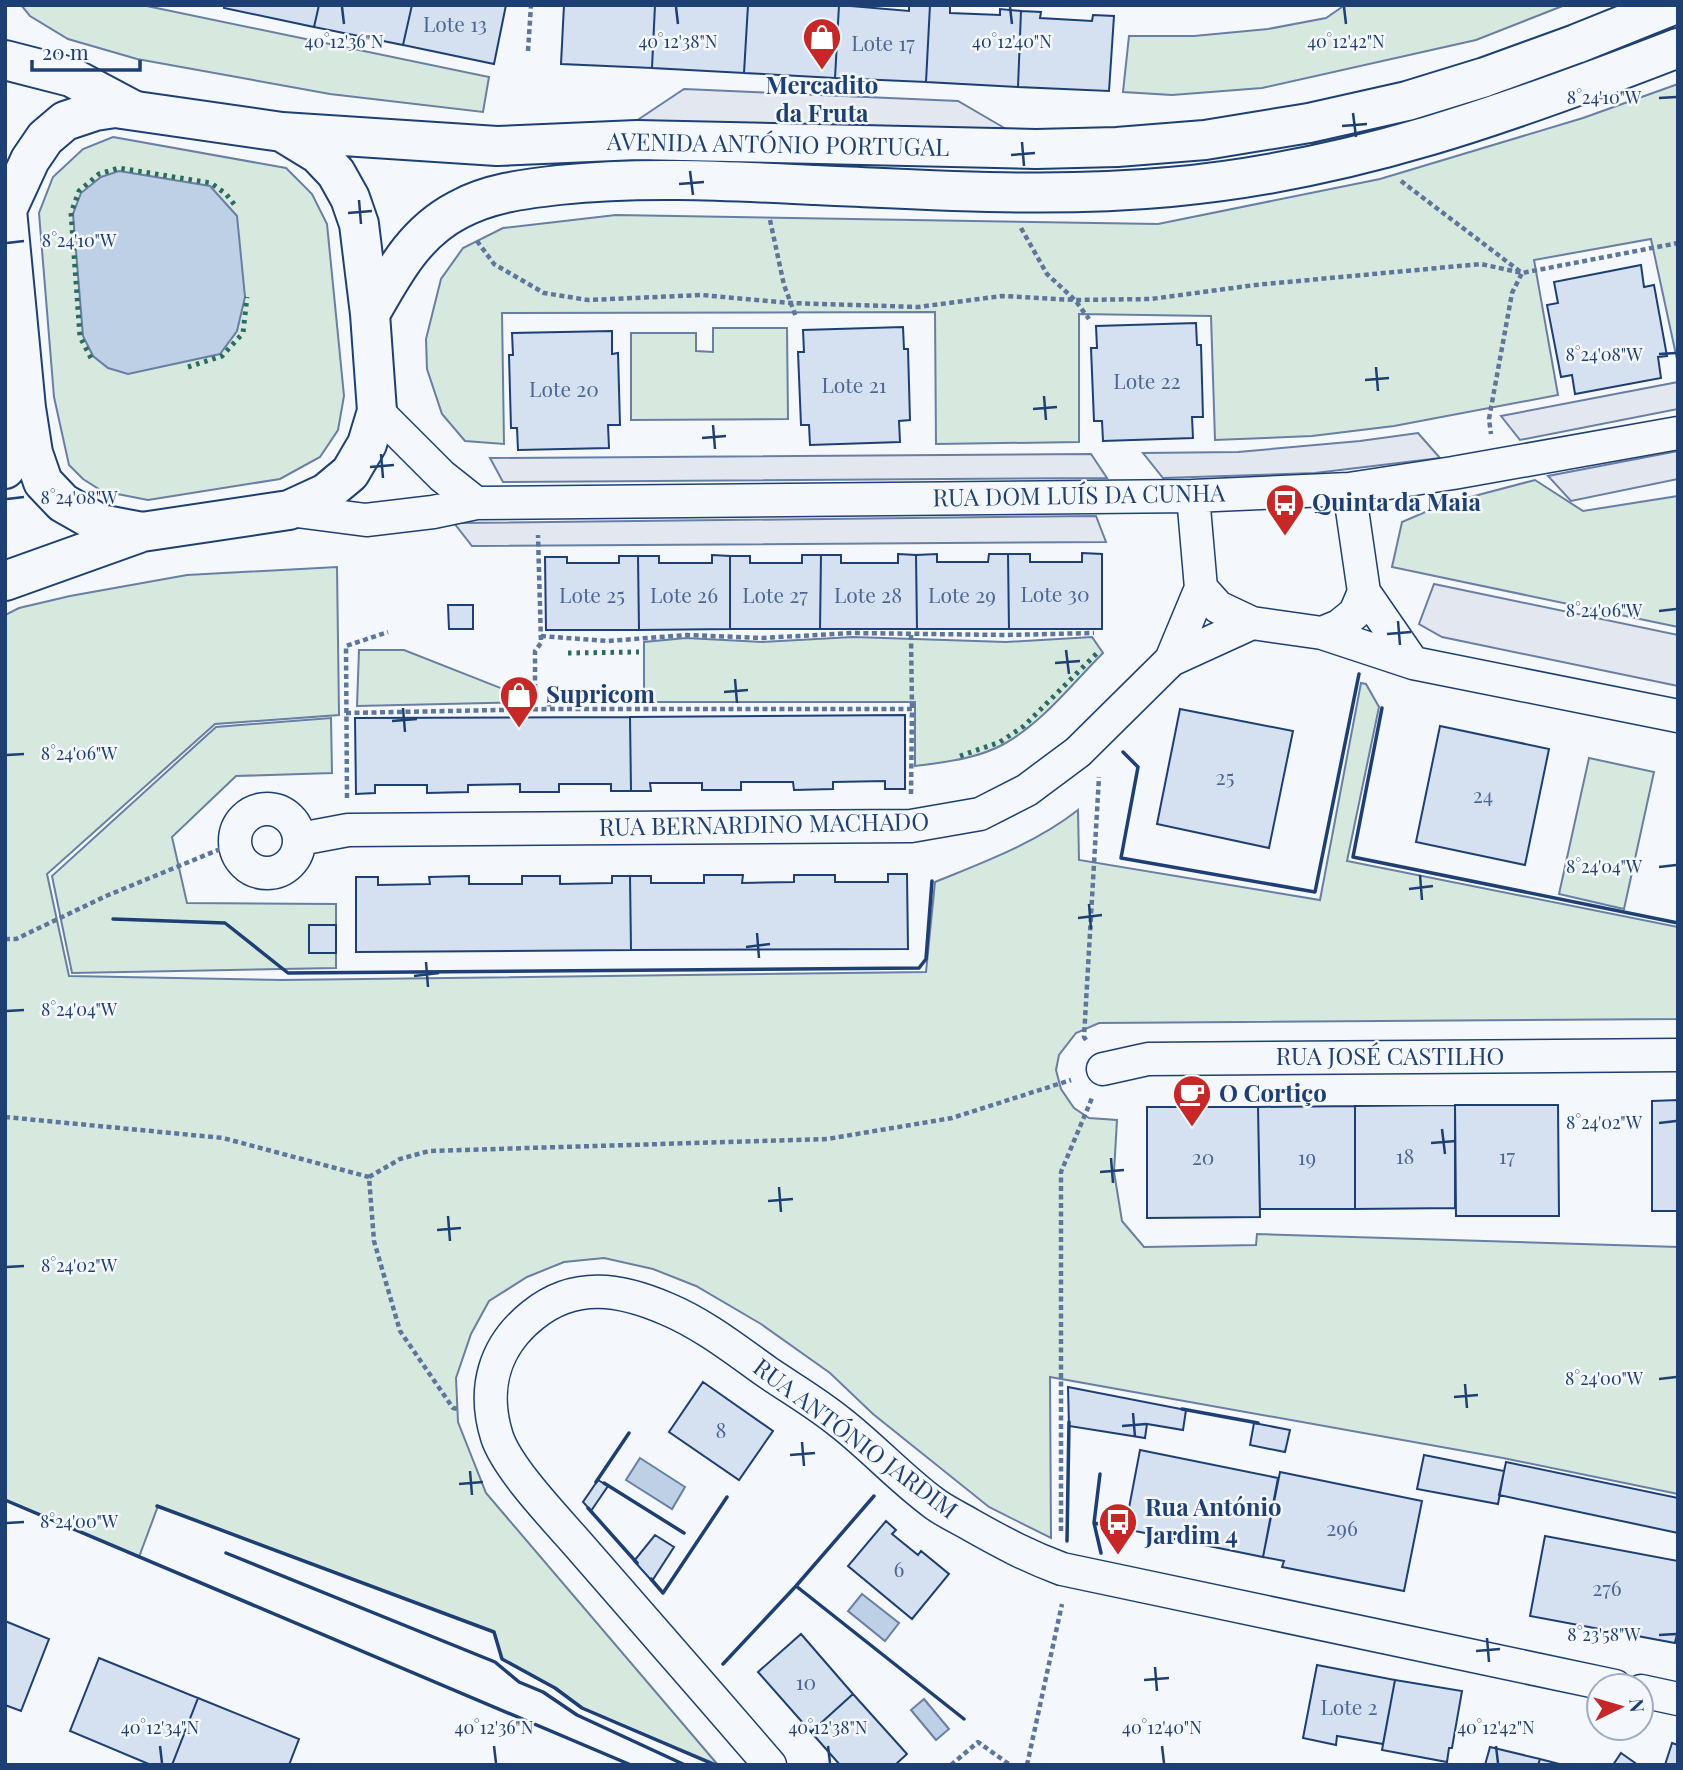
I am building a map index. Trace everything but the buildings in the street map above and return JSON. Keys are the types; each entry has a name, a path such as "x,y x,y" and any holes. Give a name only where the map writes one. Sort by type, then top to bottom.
{"main road":[{"name":"AVENIDA ANTÓNIO PORTUGAL","path":"133,110 282,132 497,146 638,140 1036,149 1117,148 1205,140 1309,123 1407,101 1498,72 1673,5"},
{"name":"AVENIDA ANTÓNIO PORTUGAL","path":"370,314 401,259 425,231 457,210 487,197 590,182 673,179 984,193 1074,192 1182,186 1310,167 1395,147 1507,112 1678,48"},
{"path":"8,57 71,77 133,110"},
{"path":"133,110 115,108 95,111 65,121 45,138 6,206 26,408 33,453 43,482 63,503 100,524 142,531"},
{"path":"5,581 142,531 289,510 326,493 350,473 367,444 377,411 370,314 359,224 350,198 336,173 318,154 282,132"},
{"path":"5,469 26,408"}],"street":[{"path":"377,411 442,476 476,503"},
{"name":"RUA DOM LUÍS DA CUNHA","path":"289,510 366,520 433,512 476,503 1193,496 1349,489 1678,433"},
{"path":"1349,489 1364,592 1413,663"},
{"path":"1171,660 1201,588 1193,496"},
{"path":"1201,588 1218,607 1252,622 1322,632 1413,663 1678,716"},
{"path":"1322,632 1339,626 1355,612 1364,592"},
{"path":"1171,660 1252,622"},
{"name":"RUA BERNARDINO MACHADO","path":"300,839 348,830 911,826 980,814 1027,790 1078,752 1171,660"},
{"path":"265,808 285,813 293,820 300,839 299,850 293,860 275,873 253,870 237,854 235,843 236,833 247,816 255,810 265,808"},
{"name":"RUA JOSÉ CASTILHO","path":"1103,1069 1149,1059 1678,1055"},
{"name":"RUA ANTÓNIO JARDIM","path":"770,1765 558,1521 511,1463 498,1440 490,1411 489,1391 496,1365 505,1345 522,1324 544,1306 568,1296 597,1290 625,1294 669,1310 720,1339 840,1422 936,1505 1021,1554 1062,1569 1585,1680"},
{"path":"1655,1694 1678,1699"}],"path":[{"path":"528,51 531,5"},
{"path":"1396,176 1440,213 1522,272"},
{"path":"769,208 772,239 796,317"},
{"path":"1020,225 1047,274 1075,300 1089,319"},
{"path":"472,234 494,264 544,293 588,300 702,295 790,303 918,307 1002,296 1075,300 1151,299 1255,285 1480,264 1522,272 1678,243"},
{"path":"1496,466 1489,419 1513,293 1522,272"},
{"path":"535,689 535,651 541,643 537,502"},
{"path":"348,830 346,646 388,632"},
{"path":"541,636 608,640 687,635 762,638 853,634 1094,633"},
{"path":"911,635 911,826"},
{"path":"549,693 549,709"},
{"path":"346,713 549,709 912,709"},
{"path":"1084,1037 1100,775"},
{"path":"5,939 16,939 106,896 235,843"},
{"path":"5,1117 223,1138 369,1177 400,1159 429,1151 827,1139 951,1118 1103,1069"},
{"path":"1061,1543 1061,1172 1084,1118"},
{"path":"369,1177 374,1241 400,1331 453,1408 490,1411"},
{"path":"1027,1765 1063,1597"},
{"path":"951,1765 978,1742 1010,1765"}],"shaded area":[{"path":"21,5 142,5 489,77 483,112 330,94 137,59 68,39 30,16"},
{"path":"1345,5 1565,5 1476,40 1262,88 1172,95 1123,92 1129,36 1194,36 1268,29 1326,18"},
{"path":"1678,84 1678,364 1651,239 1534,260 1558,395 1394,426 1312,436 1215,440 1211,316 1079,314 1079,442 936,444 935,312 502,313 504,444 465,441 442,414 427,369 426,339 441,279 463,248 503,228 616,215 1158,224 1380,179 1583,118"},
{"path":"684,89 958,101 1013,133 636,121"},
{"path":"113,137 286,168 312,194 327,224 344,396 338,430 320,457 280,479 148,500 102,491 83,479 69,465 54,397 39,213 53,177 83,149"},
{"path":"713,328 787,328 788,419 631,420 631,333 696,333 696,351 713,352"},
{"path":"1678,382 1678,409 1520,440 1501,416"},
{"path":"1418,433 1440,458 1315,473 1163,478 1143,453 1238,452"},
{"path":"1678,451 1678,479 1571,501 1548,476"},
{"path":"1091,454 1107,478 503,482 490,458"},
{"path":"1535,480 1583,511 1678,496 1678,627 1392,567 1402,522 1444,504"},
{"path":"1096,516 1106,542 472,546 454,523"},
{"path":"337,567 339,715 215,724 47,874 69,976 281,980 926,972 935,882 1027,842 1078,810 1079,860 1320,900 1361,683 1366,684 1379,707 1347,861 1678,927 1678,1019 1099,1023 1076,1033 1059,1055 1056,1070 1061,1089 1074,1108 1089,1118 1117,1120 1114,1172 1122,1221 1144,1247 1256,1245 1257,1234 1678,1247 1678,1494 1503,1458 1050,1377 1051,1538 989,1507 873,1414 830,1373 761,1324 696,1286 653,1269 604,1258 564,1262 527,1277 489,1301 471,1334 456,1378 458,1422 486,1493 718,1765 582,1708 555,1688 502,1659 494,1632 158,1506 139,1557 5,1500 5,615 19,608 70,596 187,575"},
{"path":"1434,584 1678,635 1678,686 1442,637 1419,624"},
{"path":"853,637 1006,642 1092,637 1103,653 1044,714 1004,744 972,756 915,766 915,702 644,702 644,642 686,638 762,642"},
{"path":"359,650 404,650 536,702 357,706"},
{"path":"331,718 332,773 236,776 172,837 187,903 336,904 336,968 72,973 52,876 216,727"},
{"path":"1589,758 1654,772 1624,909 1559,894"}],"water":[{"path":"119,171 210,186 237,216 245,297 237,331 220,354 128,374 108,368 93,356 83,336 73,214 81,193 101,177"},
{"path":"640,1458 685,1487 672,1509 626,1480"},
{"path":"862,1594 899,1623 885,1641 848,1611"},
{"path":"924,1699 949,1729 936,1740 911,1710"}],"hedge":[{"path":"91,358 80,337 71,213 79,191 99,174 119,168 211,183 226,194 237,208"},
{"path":"188,367 222,356 243,333 247,297"},
{"path":"960,756 1000,742 1024,726 1099,651"},
{"path":"568,653 639,652"}],"wall":[{"path":"1123,752 1138,767 1121,858 1315,892 1359,674"},
{"path":"1382,708 1353,857 1678,923"},
{"path":"113,919 225,923 288,973 919,968 926,959 932,881"},
{"path":"1182,1409 1258,1423"},
{"path":"1067,1541 1069,1422"},
{"path":"596,1482 629,1433"},
{"path":"1100,1474 1094,1523 1101,1553"},
{"path":"604,1483 684,1533"},
{"path":"723,1664 796,1586 874,1496"},
{"path":"651,1579 663,1593 727,1497"},
{"path":"5,1500 631,1765"},
{"path":"157,1506 494,1632 502,1659 555,1688 582,1708 715,1765"},
{"path":"588,1508 637,1563"},
{"path":"1094,1523 1125,1529"},
{"path":"226,1553 495,1662 519,1682 543,1692 577,1715 685,1765"},
{"path":"796,1586 964,1719"}],"place":[{"name":"Mercadito da Fruta","path":"822,71"},
{"name":"Quinta da Maia","path":"1285,537"},
{"name":"Supricom","path":"519,729"},
{"name":"O Cortiço","path":"1192,1128"},
{"name":"Rua António Jardim 4","path":"1118,1556"}]}
